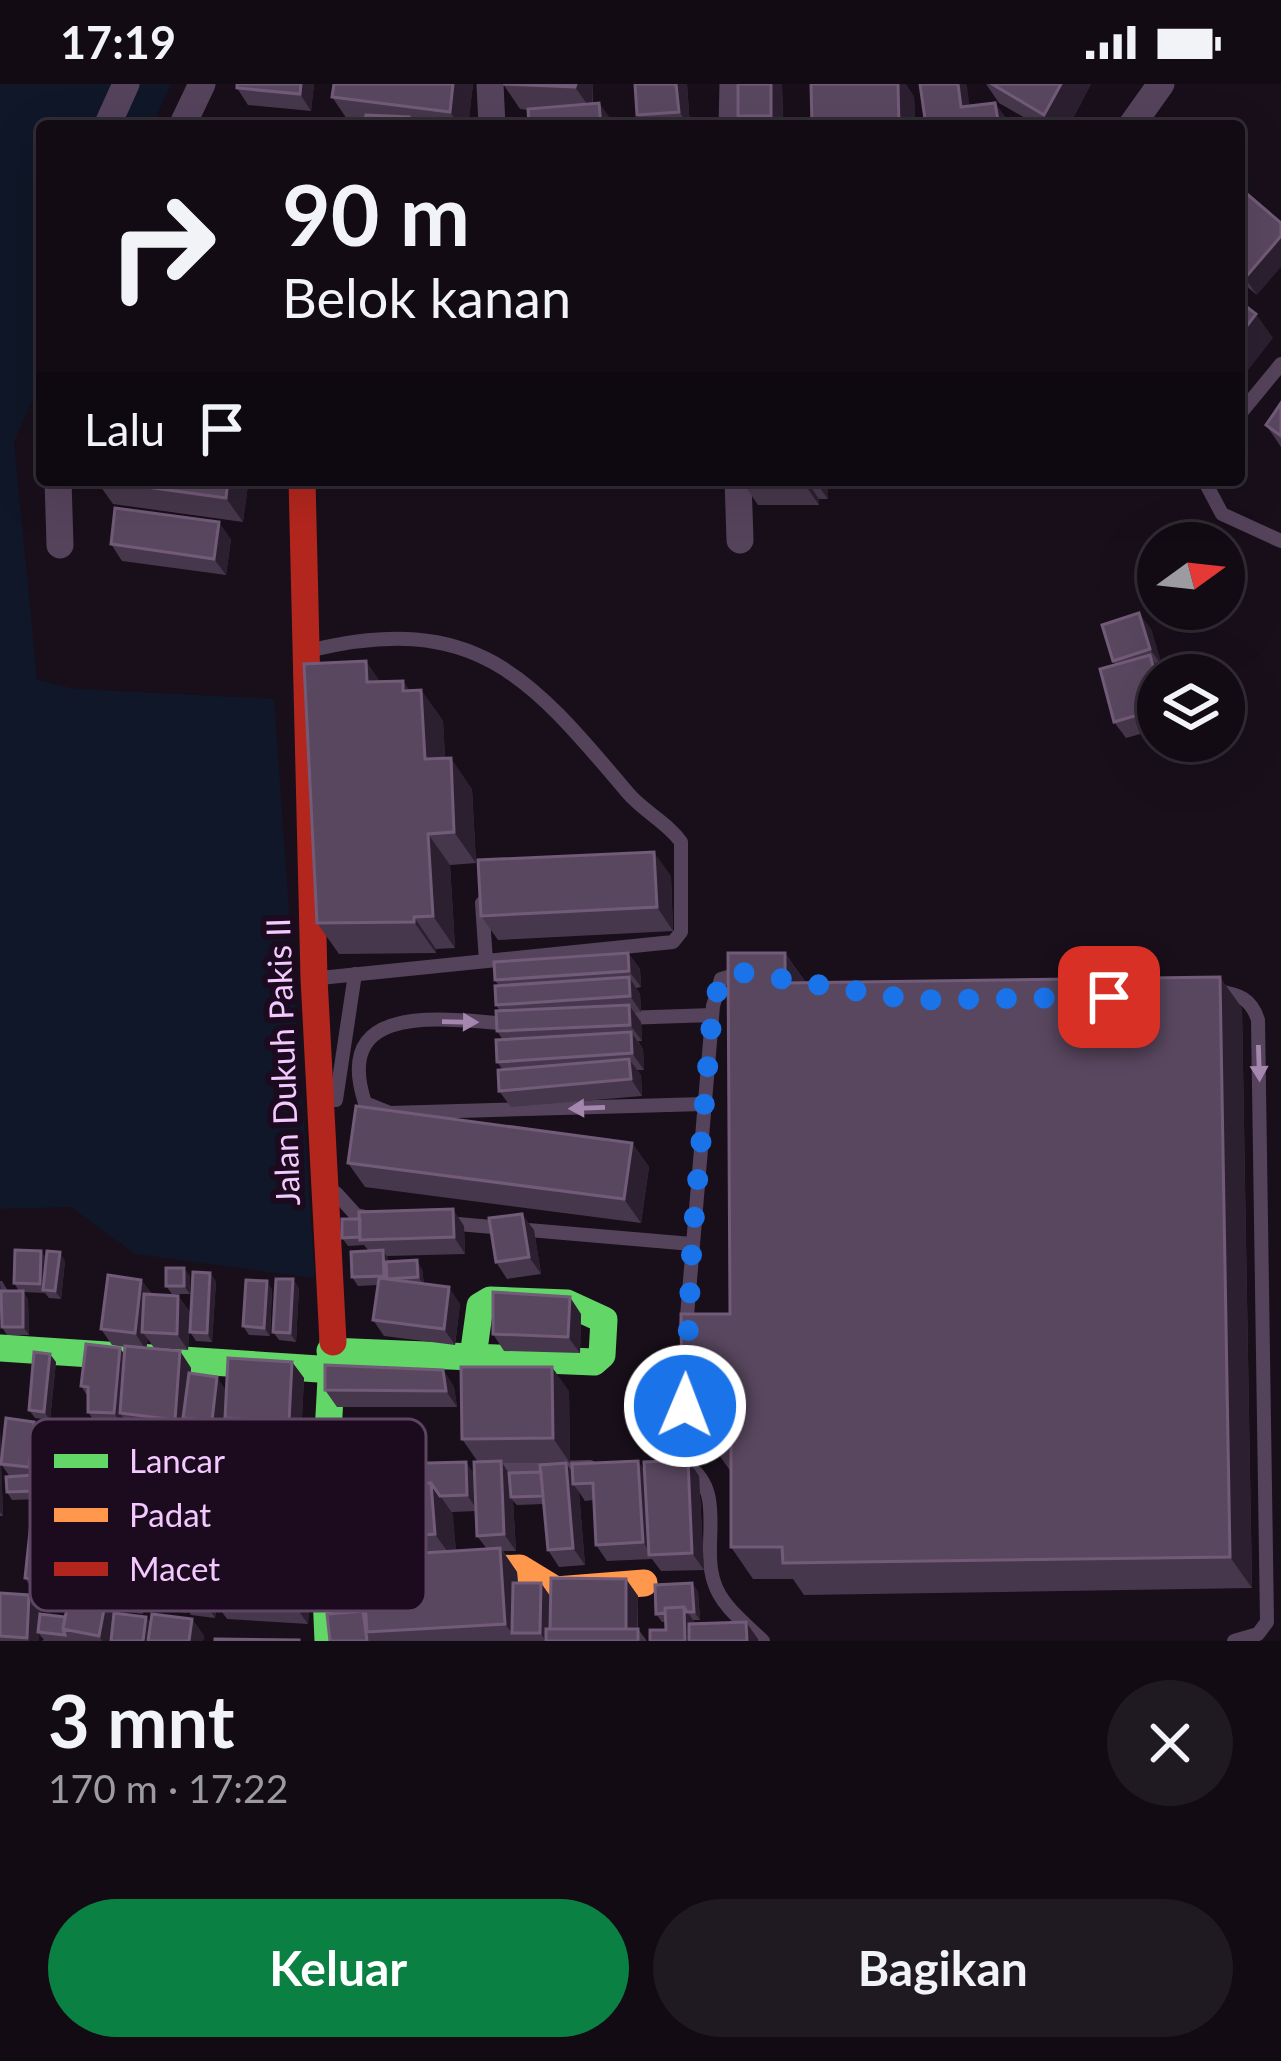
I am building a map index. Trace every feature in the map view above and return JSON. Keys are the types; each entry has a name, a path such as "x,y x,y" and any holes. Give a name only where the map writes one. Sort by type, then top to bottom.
{"street":[{"path":"110,120 126,84"},
{"path":"185,120 202,84"},
{"path":"490,84 492,120"},
{"path":"732,120 733,84"},
{"path":"1135,120 1161,84"},
{"path":"58,486 60,545"},
{"name":"Jalan Dukuh Pakis II","path":"302,486 314,978 332,1360 325,1419"},
{"path":"738,486 740,540"},
{"path":"0,1348 332,1360 599,1359 601,1316 566,1306 490,1300 480,1306 472,1357"},
{"path":"440,1572 509,1566 556,1590 644,1583"},
{"name":"Jalan Dukuh Pakis II","path":"328,1641 332,1611"}],"lane":[{"path":"1245,408 1281,364"},
{"path":"1207,486 1222,514 1281,541"},
{"path":"307,652 411,637 484,653 580,731 644,813 679,838 681,862 680,932 673,942 314,978"},
{"path":"660,863 681,862"},
{"path":"481,879 486,961"},
{"path":"686,1344 712,1015 721,979 739,972 757,974"},
{"path":"355,974 332,1126 332,1177 336,1193 356,1215 399,1220"},
{"path":"1199,992 1241,996 1254,1006 1258,1021 1267,1622 1258,1634 1234,1641"},
{"path":"604,1019 712,1015"},
{"path":"538,1023 407,1022 381,1027 364,1041 356,1074 365,1103 390,1113 704,1104"},
{"path":"422,1221 692,1244"},
{"path":"686,1364 687,1465"},
{"path":"666,1466 687,1465 704,1481 713,1582 729,1607 763,1641"},
{"path":"493,1470 601,1467"}],"shaded area":[{"path":"0,84 171,84 155,120 36,120 36,391 14,442 37,680 76,689 274,699 315,1278 135,1254 71,1207 0,1209"}],"building":[{"path":"237,84 301,84 300,94 237,88"},
{"path":"334,84 453,84 450,112 332,97"},
{"path":"503,84 576,84 575,87"},
{"path":"635,84 676,84 679,112 637,115"},
{"path":"738,84 771,84 771,116 738,116"},
{"path":"811,84 898,84 899,120 812,120"},
{"path":"920,84 958,84 961,107 995,103 998,120 925,120"},
{"path":"992,84 1061,84 1044,115"},
{"path":"599,103 600,120 529,120 528,109"},
{"path":"366,115 409,117 409,120 366,120"},
{"path":"1245,196 1281,223 1281,236 1245,278"},
{"path":"1245,306 1256,314 1245,328"},
{"path":"1281,403 1281,436 1266,425"},
{"path":"139,486 227,486 226,498"},
{"path":"115,508 219,522 214,559 111,544"},
{"path":"1137,614 1137,630 1144,630 1150,649 1113,661 1102,625"},
{"path":"1137,659 1137,715 1114,722 1100,669"},
{"path":"366,661 367,682 403,681 403,691 421,690 425,759 451,758 454,832 428,834 433,916 414,917 414,922 317,923 304,664"},
{"path":"654,852 657,907 481,916 478,860"},
{"path":"628,953 629,971 495,980 494,962"},
{"path":"728,953 785,953 785,983 1220,977 1230,1557 783,1563 782,1547 731,1547 731,1441 710,1442 709,1397 682,1397 681,1314 730,1314"},
{"path":"629,977 630,996 496,1005 495,986"},
{"path":"629,1005 630,1025 497,1031 496,1011"},
{"path":"631,1032 632,1053 497,1062 496,1040"},
{"path":"629,1059 631,1079 499,1091 498,1070"},
{"path":"356,1106 632,1143 624,1199 348,1163"},
{"path":"453,1209 454,1237 360,1240 359,1212"},
{"path":"522,1214 529,1257 496,1262 489,1218"},
{"path":"342,1219 360,1219 360,1237 342,1238"},
{"path":"15,1250 41,1251 40,1284 14,1283"},
{"path":"383,1250 384,1276 352,1277 351,1252"},
{"path":"47,1251 60,1252 55,1291 43,1290"},
{"path":"417,1260 418,1277 387,1279 386,1262"},
{"path":"166,1268 184,1268 184,1286 166,1286"},
{"path":"193,1272 210,1273 207,1333 190,1332"},
{"path":"108,1275 141,1280 135,1333 101,1329"},
{"path":"379,1278 449,1287 444,1329 373,1320"},
{"path":"276,1279 293,1279 290,1333 273,1332"},
{"path":"246,1280 267,1281 264,1328 243,1326"},
{"path":"1,1291 23,1291 23,1327 2,1327"},
{"path":"493,1292 570,1297 568,1337 493,1334"},
{"path":"144,1294 178,1296 177,1334 142,1332"},
{"path":"86,1344 120,1348 114,1413 88,1412 88,1387 81,1386"},
{"path":"125,1346 180,1351 175,1419 120,1413"},
{"path":"34,1352 50,1354 44,1412 29,1410"},
{"path":"228,1358 292,1362 289,1419 225,1418"},
{"path":"325,1365 443,1370 446,1391 325,1390"},
{"path":"461,1367 552,1367 553,1438 462,1439"},
{"path":"189,1373 217,1377 212,1419 183,1418"},
{"path":"6,1418 30,1421 29,1467 1,1464"},
{"path":"688,1460 692,1553 649,1555 644,1462"},
{"path":"501,1461 504,1534 477,1536 474,1462"},
{"path":"638,1461 643,1542 596,1545 593,1483 573,1484 572,1464"},
{"path":"466,1462 467,1495 440,1496 426,1483 426,1463"},
{"path":"566,1463 573,1548 548,1550 540,1465"},
{"path":"541,1472 543,1496 511,1497 509,1473"},
{"path":"30,1475 30,1491 7,1492 6,1477"},
{"path":"426,1483 431,1483 435,1534 426,1535"},
{"path":"30,1531 30,1579 25,1578"},
{"path":"500,1548 505,1624 367,1632 366,1611 426,1611 426,1553"},
{"path":"551,1578 626,1579 626,1629 550,1629"},
{"path":"513,1583 541,1583 540,1633 512,1633"},
{"path":"692,1583 694,1612 665,1608 665,1613 656,1614 655,1585"},
{"path":"0,1593 29,1595 27,1638 0,1636"},
{"path":"684,1607 685,1641 650,1641 650,1630 666,1630 665,1608"},
{"path":"66,1611 104,1611 99,1636 63,1629"},
{"path":"363,1611 367,1641 330,1641 327,1614"},
{"path":"114,1613 146,1617 143,1641 111,1641"},
{"path":"40,1614 65,1617 65,1635 38,1632"},
{"path":"152,1614 192,1619 189,1641 148,1641"},
{"path":"746,1622 747,1641 689,1641 689,1624"},
{"path":"546,1629 638,1629 638,1641 546,1641"},
{"path":"299,1640 299,1641 215,1641"}],"traffic: fast":[{"path":"330,1351 473,1357 480,1306 490,1300 567,1303 604,1320 602,1355 594,1362 473,1357"},
{"path":"329,1419 333,1342"},
{"path":"0,1348 334,1370"},
{"path":"327,1611 328,1641"}],"traffic: slow":[{"path":"462,1570 520,1568 556,1590 644,1583"}],"traffic: jam":[{"path":"302,486 314,978 333,1342"}],"route":[{"path":"685,1406 692,1244 713,1006 721,979 739,972 913,1000 1018,1002 1109,997"}]}
